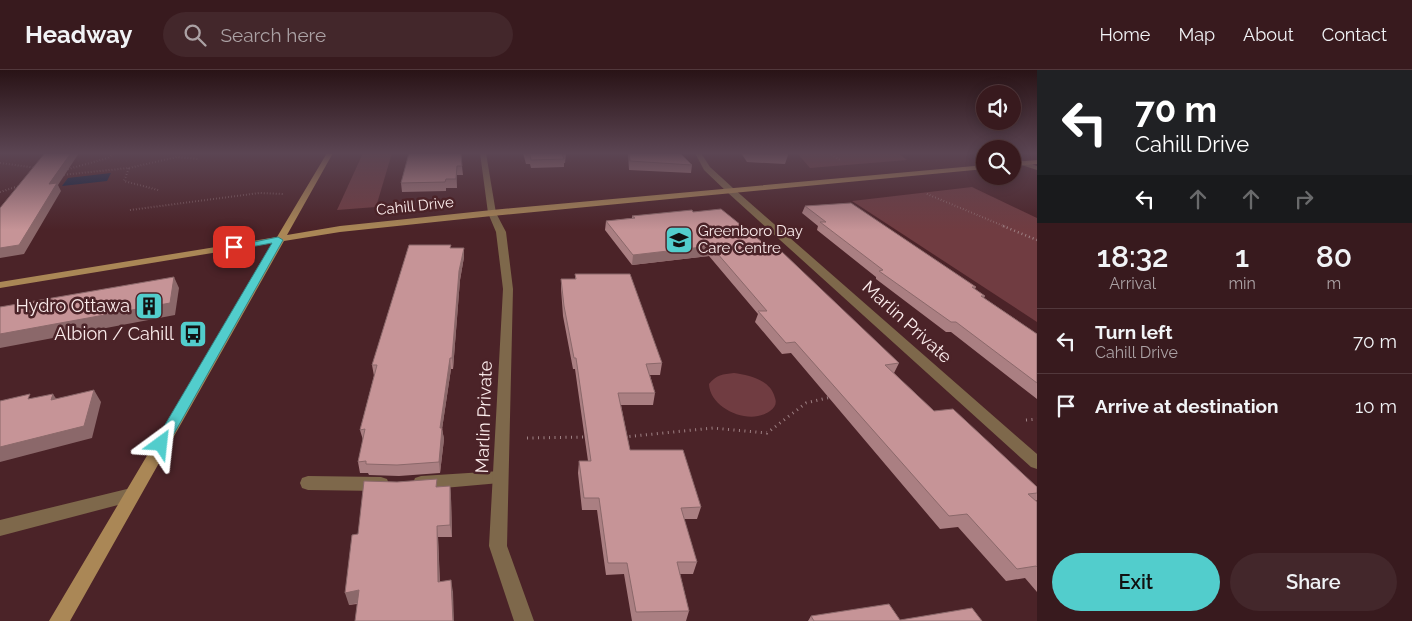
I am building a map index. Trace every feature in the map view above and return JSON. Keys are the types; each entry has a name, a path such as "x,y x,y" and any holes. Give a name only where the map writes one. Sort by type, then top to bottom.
{"street":[{"path":"59,621 315,179"},
{"name":"Marlin Private","path":"487,179 492,213 501,232 508,289 498,546 524,621"},
{"name":"Marlin Private","path":"718,179 1037,463"},
{"name":"Cahill Drive","path":"0,285 340,229 855,179"},
{"path":"308,483 403,484 500,477"},
{"path":"0,528 131,495"}],"path":[{"path":"125,179 124,181 158,190"},
{"path":"0,192 25,184"},
{"path":"920,190 1037,240"},
{"path":"130,210 259,193 284,194"},
{"path":"621,437 650,436 713,428 767,433 806,403 833,397"},
{"path":"502,439 591,437"}],"shaded area":[{"path":"351,179 384,179 376,207 337,210"},
{"path":"972,187 1037,218 1037,322 852,201"},
{"path":"734,373 753,377 769,387 776,400 773,408 762,415 742,416 723,407 716,401 711,393 709,384 720,376"}],"water":[{"path":"67,179 108,179 107,181 62,186"}],"building":[{"path":"24,179 53,179 49,184 57,183 19,245 0,248 0,208"},
{"path":"402,179 456,179 446,179 445,182 401,183"},
{"path":"851,203 976,287 972,287 985,296 981,296 1037,334 1037,383 956,322 951,322 879,271 883,270 820,222 826,222 805,206"},
{"path":"721,209 772,250 780,250 899,363 885,365 934,411 953,409 1037,487 1037,493 1028,494 1037,502 1037,567 1017,569 967,514 949,516 795,342 786,343 758,311 767,311 711,246 633,255 606,221 635,218 632,216"},
{"path":"409,245 451,245 450,248 464,248 459,271 452,358 450,358 440,428 442,428 439,462 397,465 366,464 366,461 358,462 365,429 360,430 377,365 372,365"},
{"path":"575,274 630,274 662,363 646,364 655,393 618,393 630,450 683,450 701,507 681,508 697,562 677,562 689,611 636,612 627,563 608,563 599,498 584,498 579,461 591,461 576,358 574,358 564,306 561,279 576,279"},
{"path":"174,277 170,303 0,334 0,307"},
{"path":"94,390 84,426 0,447 0,401 30,394 28,399 53,394 51,400"},
{"path":"437,479 436,487 450,486 450,525 437,526 438,582 451,580 453,621 355,621 359,590 345,593 352,535 358,534 364,481 397,482"},
{"path":"889,604 900,620 972,608 982,621 814,621 811,616"}],"place":[{"name":"Greenboro Day Care Centre","path":"679,240"},
{"name":"Hydro Ottawa","path":"149,306"},
{"name":"Albion / Cahill","path":"193,334"}],"route":[{"path":"161,444 278,240 234,247"}]}
